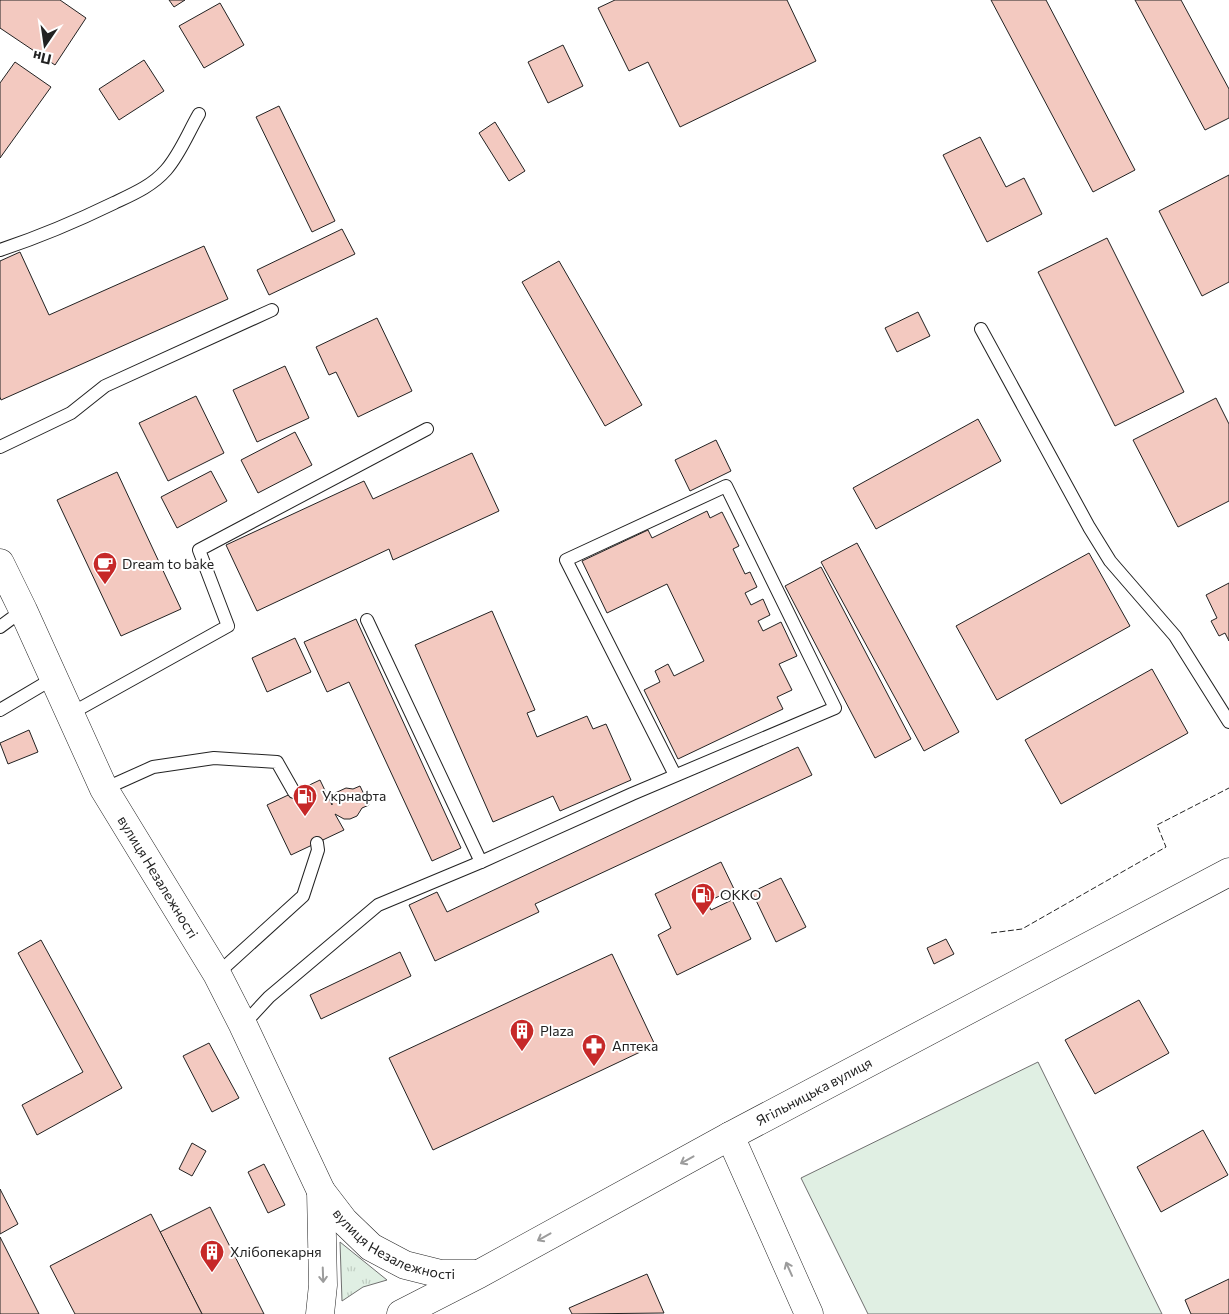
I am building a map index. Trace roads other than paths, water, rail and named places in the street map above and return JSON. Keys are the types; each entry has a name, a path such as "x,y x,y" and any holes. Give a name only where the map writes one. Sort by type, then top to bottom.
{"main road":[{"name":"вулиця Незалежності","path":"0,563 104,789 217,974 321,1191 344,1221 371,1247 405,1265 441,1274 479,1274"},
{"name":"Ягільницька вулиця","path":"401,1314 479,1274 730,1136 1229,872"},
{"path":"730,1136 809,1314"},
{"name":"вулиця Незалежності","path":"320,1314 323,1285 321,1191"}],"lane":[{"path":"0,250 76,220 146,188 167,170 199,114"},
{"path":"0,446 70,413 105,386 272,310"},
{"path":"981,329 1110,561 1175,636 1229,722"},
{"path":"70,714 228,626 199,550 428,429"},
{"path":"243,1025 269,997 378,905 835,708 726,486 566,560 676,775"},
{"path":"0,627 23,610"},
{"path":"367,620 481,862"},
{"path":"0,710 54,678"},
{"path":"104,789 153,767 214,758 278,762 294,792"},
{"path":"217,974 303,896 318,850 317,843"}],"place":[{"name":"Dream to bake","path":"105,585"},
{"name":"Укрнафта","path":"305,817"},
{"name":"ОККО","path":"703,916"},
{"name":"Plaza","path":"522,1052"},
{"name":"Аптека","path":"594,1067"},
{"name":"Хлібопекарня","path":"212,1273"}]}
